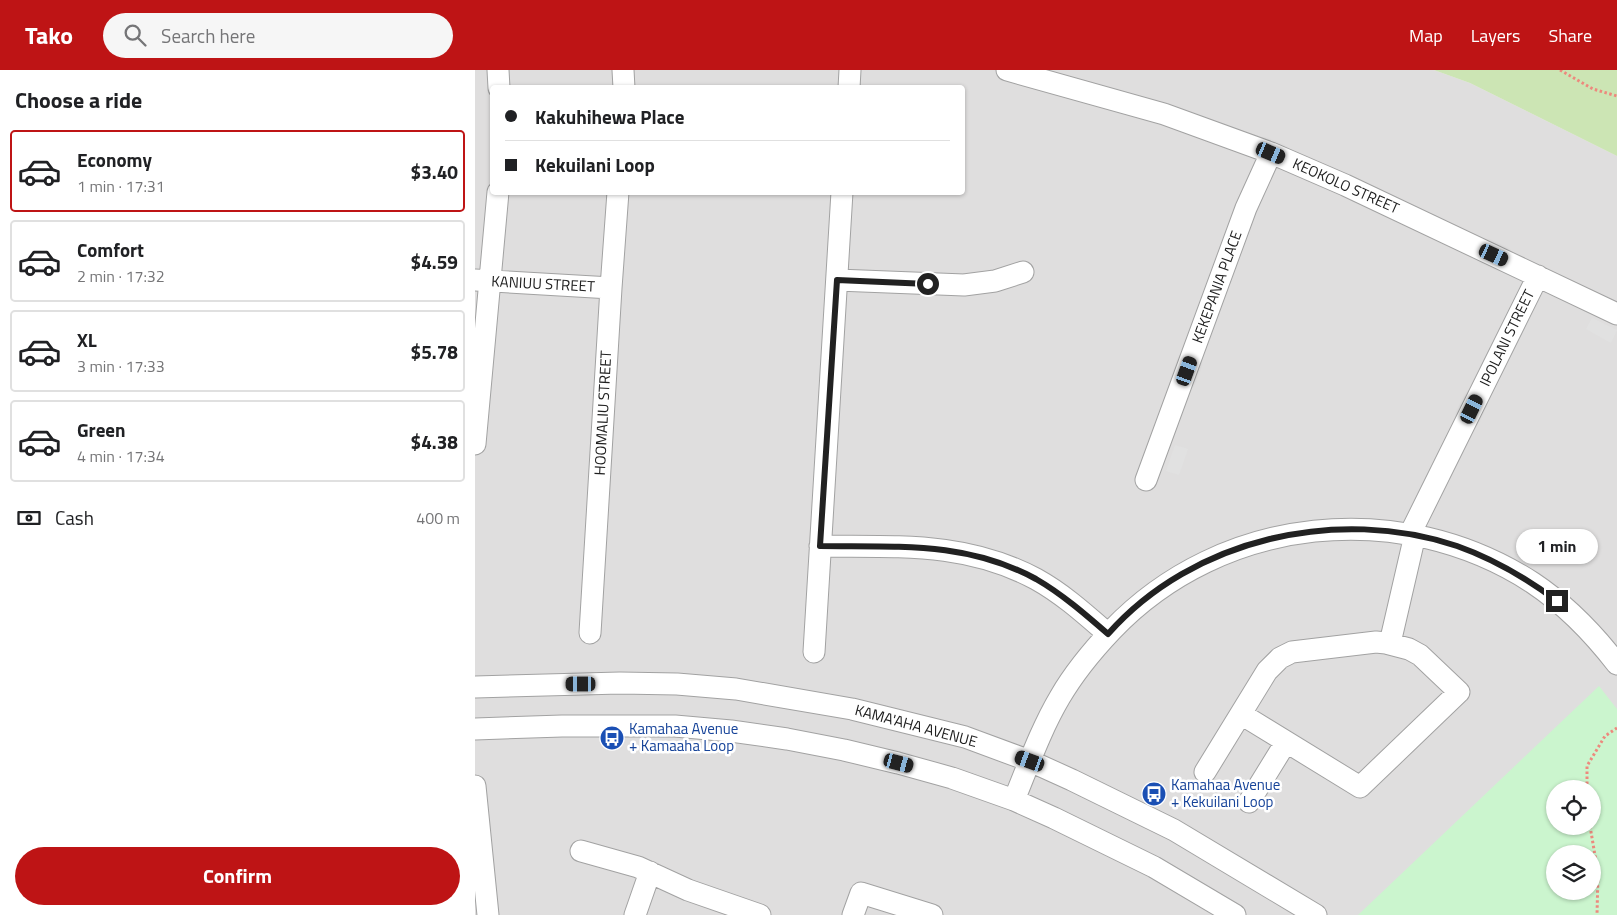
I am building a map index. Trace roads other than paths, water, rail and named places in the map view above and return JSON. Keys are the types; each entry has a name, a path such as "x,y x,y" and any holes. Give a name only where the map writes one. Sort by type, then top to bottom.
{"street":[{"path":"498,70 499,85"},
{"path":"623,70 624,85"},
{"path":"849,85 850,70"},
{"name":"KEOKOLO STREET","path":"1007,70 1164,114 1271,153 1345,185 1617,314"},
{"name":"KEKEPANIA PLACE","path":"1146,480 1247,208 1271,153"},
{"path":"475,444 483,280 497,195"},
{"name":"HOOMALIU STREET","path":"590,633 618,195"},
{"path":"814,652 842,195"},
{"path":"837,280 964,285 995,281 1023,272"},
{"name":"IPOLANI STREET","path":"1390,643 1413,535 1538,276"},
{"name":"KANIUU STREET","path":"483,280 611,288"},
{"path":"1014,800 1061,696 1108,634 1155,592 1179,576 1205,562 1259,542 1305,532 1344,529 1373,530 1413,535 1457,546 1484,556 1534,584 1579,620 1599,640 1617,664"},
{"path":"820,546 925,547 947,549 992,560 1037,580 1059,593 1108,634"},
{"path":"1205,772 1241,714 1273,664 1286,654 1376,642 1390,643 1420,655 1459,692 1360,787 1241,714"},
{"name":"KAMA'AHA AVENUE","path":"475,687 562,684 677,684 736,689 853,709 965,737 1030,761 1174,830 1316,915"},
{"path":"475,729 620,725 675,726 731,731 844,750 899,763 952,778 1014,800 1054,818 1154,868 1235,915"},
{"path":"1249,802 1287,742"},
{"path":"475,786 488,915"},
{"path":"581,851 638,867 688,890 760,915"},
{"path":"635,915 650,872"},
{"path":"853,915 861,892 932,915"}],"place":[{"name":"Kamahaa Avenue + Kamaaha Loop","path":"612,738"},
{"name":"Kamahaa Avenue + Kekuilani Loop","path":"1154,794"}]}
